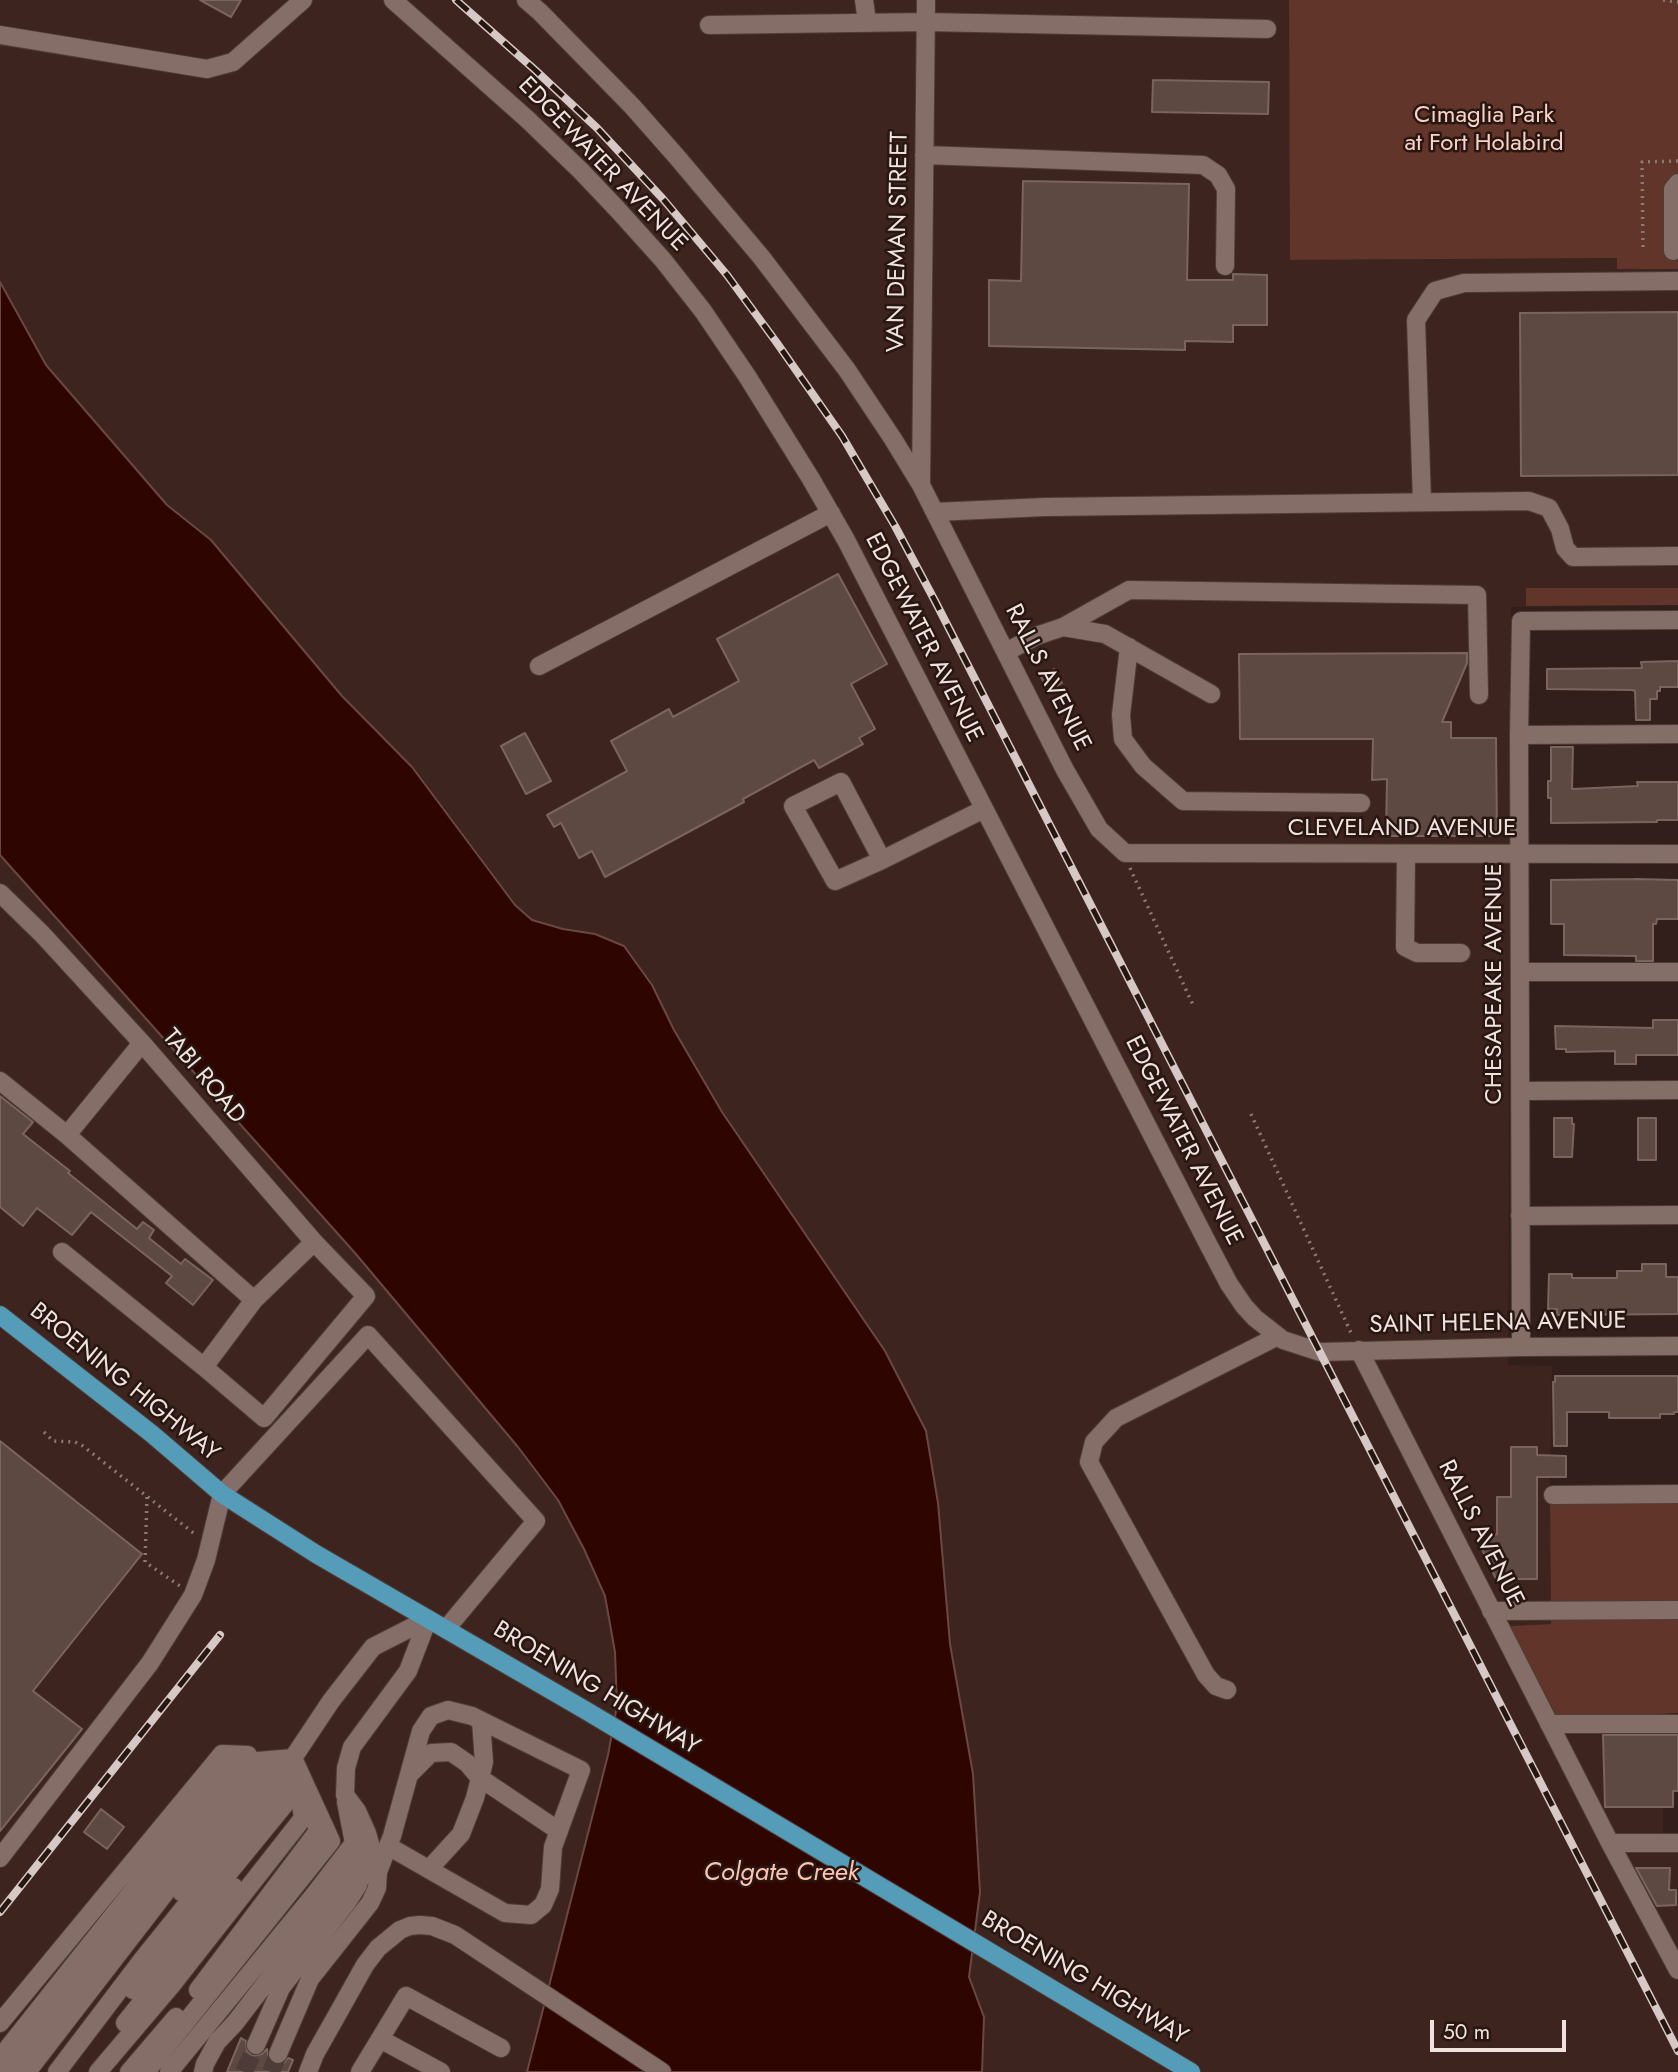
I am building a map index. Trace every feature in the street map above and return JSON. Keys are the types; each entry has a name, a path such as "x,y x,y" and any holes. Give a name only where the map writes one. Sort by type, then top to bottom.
{"main road":[{"name":"BROENING HIGHWAY","path":"0,1315 152,1434 222,1494 316,1554 585,1710 1191,2072"}],"street":[{"path":"0,35 207,69 233,62 303,0"},
{"name":"EDGEWATER AVENUE","path":"393,0 527,119 581,171 663,260 703,311 747,376 831,513 880,603 1230,1284 1244,1306 1278,1336 1320,1352"},
{"name":"RALLS AVENUE","path":"526,0 623,97 677,157 762,258 850,374 921,485 1065,770 1099,829 1125,853"},
{"path":"864,0 867,22"},
{"name":"VAN DEMAN STREET","path":"921,485 926,0"},
{"path":"709,25 926,22 1267,29"},
{"path":"924,155 1203,164 1218,175 1226,189 1225,266"},
{"path":"1673,251 1673,189 1678,183"},
{"path":"1422,502 1416,320 1435,291 1464,283 1678,281"},
{"path":"935,512 1045,507 1529,501 1549,508 1560,529 1565,548 1573,557 1678,556"},
{"path":"539,666 831,513"},
{"path":"1006,652 1036,636 1063,627 1129,590 1477,595 1479,695"},
{"name":"CHESAPEAKE AVENUE","path":"1521,1347 1521,621 1678,620"},
{"path":"1063,627 1105,634 1211,694"},
{"path":"1129,647 1121,715 1123,739 1143,766 1184,801 1361,803"},
{"path":"1519,735 1678,734"},
{"path":"882,860 841,782 793,806 835,881 882,860 984,809"},
{"name":"CLEVELAND AVENUE","path":"1125,853 1678,853"},
{"path":"1406,854 1405,947 1417,953 1461,953"},
{"name":"TABI ROAD","path":"0,892 142,1043 313,1242 366,1296 264,1419 204,1367"},
{"path":"1521,972 1678,972"},
{"path":"67,1135 142,1043"},
{"path":"0,1081 67,1135 254,1300"},
{"path":"1520,1091 1678,1090"},
{"path":"1520,1216 1678,1215"},
{"path":"62,1252 204,1367 254,1300 313,1242"},
{"path":"0,1858 150,1663 193,1595 206,1560 222,1494 368,1335 536,1521 446,1629"},
{"path":"1227,1690 1216,1686 1206,1675 1089,1462 1094,1442 1116,1418 1278,1336"},
{"name":"SAINT HELENA AVENUE","path":"1320,1352 1678,1346"},
{"name":"RALLS AVENUE","path":"1359,1350 1490,1611 1610,1843 1675,1961"},
{"path":"1553,1495 1678,1494"},
{"path":"1490,1611 1678,1610"},
{"path":"57,2072 142,1960 274,1796 293,1758 331,1701 373,1647 428,1619"},
{"path":"256,2045 281,1988 358,1885 362,1873 345,1795 346,1769 352,1747 408,1671 428,1619"},
{"path":"278,2054 310,1979 370,1903 377,1888 378,1872 421,1731 431,1716 448,1710 481,1721 581,1770 553,1847 550,1889 543,1905 531,1915 505,1913 388,1846"},
{"path":"429,1869 461,1834 475,1798 484,1762 481,1721"},
{"path":"1549,1724 1678,1724"},
{"path":"0,2009 216,1750 293,1758"},
{"path":"409,1775 431,1753 451,1752 467,1763 480,1778 559,1830"},
{"path":"0,2023 222,1754 293,1758"},
{"path":"0,2039 228,1758 293,1758"},
{"path":"0,2058 233,1763 293,1758"},
{"path":"6,2072 243,1771 293,1758"},
{"path":"27,2072 253,1779 293,1758"},
{"path":"32,2072 159,1920 264,1787 293,1758"},
{"path":"65,2072 285,1804 293,1758"},
{"path":"88,2072 162,1975 295,1812 293,1758"},
{"path":"98,2072 171,1986 303,1818 293,1758"},
{"path":"119,2072 311,1825 293,1758"},
{"path":"129,2072 189,2001 318,1831 293,1758"},
{"path":"146,2072 331,1841 293,1758"},
{"path":"345,1795 357,1811 367,1833 378,1872"},
{"path":"1610,1843 1678,1843"},
{"path":"169,2072 306,1905 356,1852"},
{"path":"203,2072 217,2042 235,2023 356,1852"},
{"path":"308,2072 315,2054 365,1965 378,1948 400,1930 420,1925 445,1930 662,2072"},
{"path":"360,2072 406,1996 502,2048"},
{"path":"380,2039 441,2072"}],"path":[{"path":"1662,0 1678,2"},
{"path":"1643,247 1642,162 1678,162"},
{"path":"1125,853 1131,872 1193,1005"},
{"path":"1251,1114 1359,1350"},
{"path":"44,1432 53,1441 75,1442 83,1446 210,1545"},
{"path":"147,1497 145,1562 193,1595"}],"shaded area":[{"path":"0,0 1289,0 1291,260 1678,258 1678,605 1511,607 1508,1365 1552,1366 1551,1624 1511,1626 1643,1719 1643,1715 1663,1713 1663,1833 1670,1850 1678,1851 1678,2072 982,2072 984,2017 969,1977 980,1892 973,1774 950,1644 938,1503 926,1431 885,1351 722,1112 674,1030 652,985 563,929 532,920 515,905 412,767 343,696 211,540 167,505 46,365 0,282"},
{"path":"0,855 355,1253 518,1447 558,1500 605,1596 615,1652 617,1706 608,1755 527,2072 0,2072"}],"green space":[{"name":"Cimaglia Park at Fort Holabird","path":"1289,0 1678,0 1678,269 1617,269 1617,258 1290,260"},
{"path":"1526,588 1678,588 1678,605 1526,606"},
{"path":"1550,1497 1678,1498 1678,1713 1643,1715 1643,1720 1559,1721 1510,1626 1551,1624"}],"water":[{"name":"Colgate Creek","path":"0,282 46,365 167,505 211,540 342,696 412,767 515,905 532,920 595,934 624,946 652,985 674,1030 722,1112 885,1351 926,1431 938,1503 950,1644 973,1774 980,1892 969,1977 984,2017 982,2072 527,2072 608,1755 617,1706 615,1652 605,1596 558,1500 518,1447 355,1253 0,855"}],"building":[{"path":"200,0 241,0 231,17"},
{"path":"1153,80 1269,82 1268,114 1152,112"},
{"path":"1023,181 1189,184 1187,280 1233,280 1233,274 1267,275 1267,325 1233,325 1233,342 1185,341 1185,350 989,346 989,280 1021,281"},
{"path":"1678,312 1678,475 1521,476 1520,313"},
{"path":"838,574 887,664 851,684 875,729 859,738 863,744 819,768 814,760 743,799 744,802 605,877 592,851 579,858 561,823 554,827 547,815 627,771 611,741 669,709 673,717 739,681 717,639"},
{"path":"1467,653 1467,663 1442,722 1451,722 1451,738 1496,738 1497,836 1386,836 1387,779 1372,780 1373,739 1240,739 1239,654"},
{"path":"1678,661 1678,687 1660,687 1657,699 1650,699 1650,720 1636,720 1635,691 1632,690 1547,689 1547,669 1642,668 1641,662"},
{"path":"1054,669 1062,683 1049,691 1041,677"},
{"path":"525,733 551,781 526,794 501,746"},
{"path":"1551,747 1573,747 1572,789 1638,786 1637,782 1678,782 1678,820 1551,823 1548,781 1551,781"},
{"path":"1551,880 1678,880 1678,919 1657,919 1656,924 1653,924 1653,961 1636,961 1636,956 1564,955 1564,924 1551,924"},
{"path":"1653,1020 1678,1020 1678,1055 1636,1055 1636,1064 1615,1064 1615,1051 1566,1052 1566,1049 1556,1049 1555,1026 1653,1028"},
{"path":"0,1096 33,1122 23,1134 70,1171 68,1173 137,1229 143,1222 154,1230 149,1238 181,1264 185,1259 213,1280 193,1305 166,1283 172,1276 91,1212 72,1235 37,1208 23,1226 0,1207"},
{"path":"1554,1118 1572,1118 1572,1157 1554,1157"},
{"path":"1638,1118 1656,1118 1656,1160 1638,1160"},
{"path":"1642,1264 1666,1264 1666,1277 1678,1277 1678,1314 1557,1315 1557,1309 1548,1309 1549,1274 1572,1274 1572,1278 1617,1278 1617,1271 1642,1271"},
{"path":"1555,1376 1678,1376 1678,1412 1660,1414 1660,1418 1609,1418 1609,1412 1567,1412 1567,1446 1554,1446"},
{"path":"0,1441 142,1554 33,1691 82,1729 0,1831"},
{"path":"1511,1447 1537,1447 1537,1455 1566,1456 1566,1477 1537,1477 1537,1579 1496,1579 1479,1543 1497,1534 1497,1497 1511,1497"},
{"path":"1603,1735 1678,1735 1678,1791 1673,1791 1673,1807 1605,1807"},
{"path":"101,1809 124,1827 107,1849 84,1832"},
{"path":"1636,1868 1670,1868 1669,1890 1676,1890 1676,1905 1657,1906"},
{"path":"241,2038 246,2041 247,2051 252,2056 262,2054 267,2049 269,2060 274,2065 284,2063 288,2058 293,2060 288,2072 227,2072"}],"tunnel":[{"path":"244,2072 256,2045"},
{"path":"271,2072 278,2054"}],"railway":[{"path":"456,0 597,128 663,199 727,275 842,436 935,601 1678,2051"},
{"path":"0,1912 220,1635"}]}
